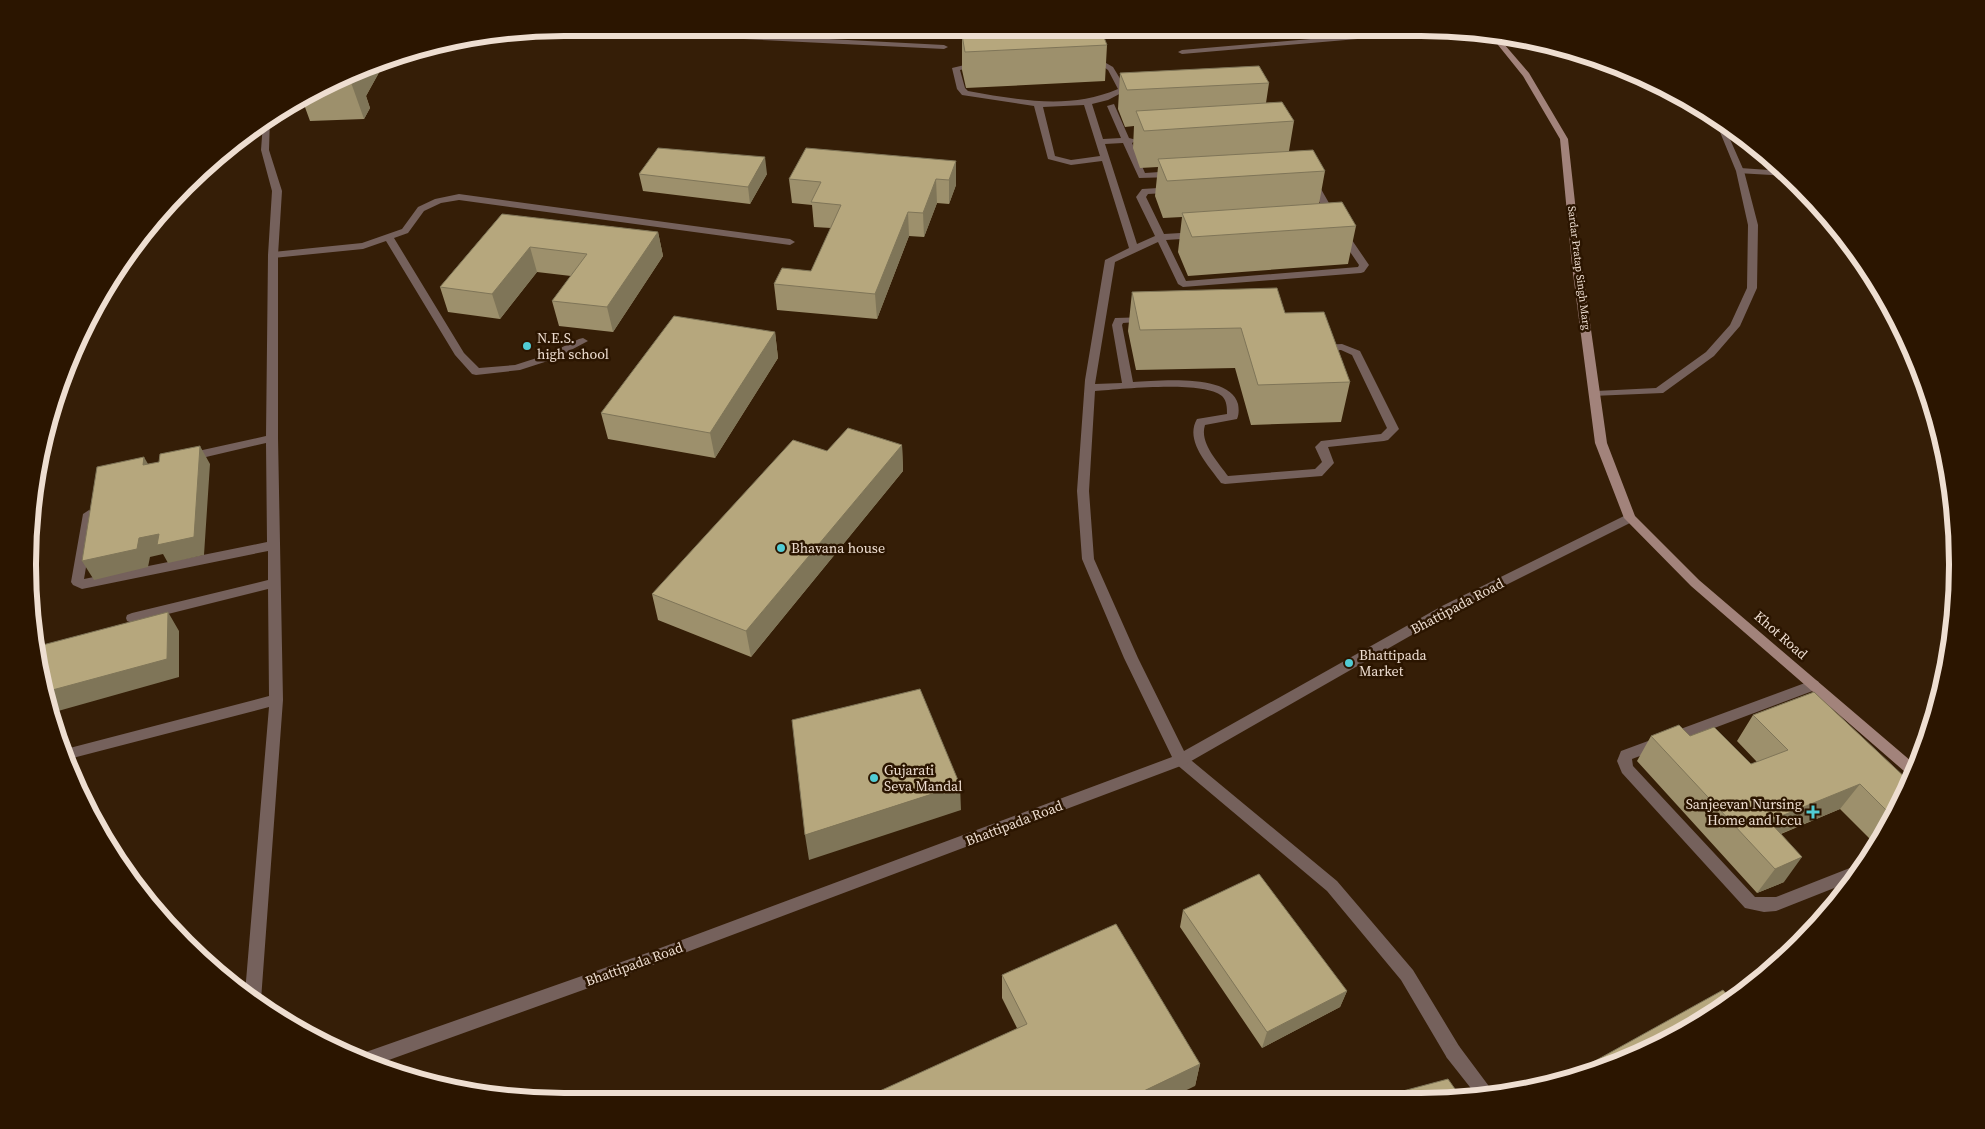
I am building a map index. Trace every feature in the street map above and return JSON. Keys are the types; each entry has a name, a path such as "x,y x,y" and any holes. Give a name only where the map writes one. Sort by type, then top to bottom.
{"main road":[{"name":"Sardar Pratap Singh Marg","path":"1498,42 1526,75 1564,139 1577,266 1602,443 1630,518"},
{"name":"Khot Road","path":"1630,518 1695,583 1909,767"}],"street":[{"path":"723,36 944,47"},
{"path":"1182,52 1369,36"},
{"path":"1099,60 1106,62 1123,90 1087,102 1038,104 965,93 961,89 956,68 973,65 1099,60"},
{"path":"1087,102 1134,249"},
{"path":"1038,104 1051,157 1062,162 1076,163 1105,158"},
{"path":"1111,106 1142,176 1189,173"},
{"path":"254,992 276,700 272,438 273,255 277,191 265,150 265,129"},
{"path":"1596,394 1659,391 1710,354 1735,326 1752,288 1753,224 1740,171 1723,131"},
{"path":"1100,142 1144,139"},
{"path":"1740,171 1775,173"},
{"path":"1308,183 1314,184 1332,225 1364,265 1361,270 1183,284 1161,237 1141,197 1145,191 1308,183"},
{"path":"273,255 363,246 389,238 405,231 421,209 438,201 459,197 790,242"},
{"path":"1210,234 1161,237 1110,260 1090,388 1084,491 1088,558 1131,658 1181,760 1332,886 1407,975 1453,1052 1482,1089"},
{"path":"389,238 460,355 476,372 516,368 550,357 583,341"},
{"path":"1128,386 1117,325 1119,320 1153,319"},
{"path":"1090,388 1195,384 1224,391 1233,403 1233,417 1201,422 1198,428 1202,448 1225,480 1318,473 1328,463 1321,447 1325,444 1384,437 1393,428 1356,353 1342,347 1308,348"},
{"path":"174,461 272,438"},
{"path":"91,504 77,582 82,584 274,545"},
{"name":"Bhattipada Road","path":"374,1057 647,960 1181,760 1447,609 1630,518"},
{"path":"132,618 275,583"},
{"path":"1813,685 1626,755 1624,761 1627,768 1752,903 1764,906 1776,904 1847,876"},
{"path":"1786,694 1800,708"},
{"path":"71,753 276,700"}],"building":[{"path":"962,36 1103,36 1107,45 965,52"},
{"path":"1259,66 1269,83 1127,90 1120,73"},
{"path":"1282,102 1294,121 1144,131 1136,111"},
{"path":"658,148 765,157 748,187 639,174"},
{"path":"806,148 956,161 949,180 936,179 923,213 908,212 875,294 774,284 782,268 811,271 841,205 811,202 821,182 789,179"},
{"path":"1313,150 1325,171 1167,181 1158,159"},
{"path":"1342,202 1356,226 1192,237 1182,213"},
{"path":"502,214 658,232 607,307 552,301 587,254 530,247 492,294 440,287"},
{"path":"1277,288 1285,313 1324,312 1350,382 1258,385 1241,328 1140,330 1132,292"},
{"path":"674,316 775,332 710,433 601,413"},
{"name":"Bhavana house","path":"848,428 902,445 746,631 652,594 793,440 827,451"},
{"path":"200,446 194,537 157,545 159,534 139,538 137,549 82,561 97,467 144,457 143,465 159,462 160,454"},
{"path":"168,612 167,659 51,690 43,645"},
{"name":"Gujarati Seva Mandal","path":"920,689 960,785 805,835 792,720"},
{"path":"1814,692 1904,777 1887,811 1860,784 1769,821 1802,857 1775,869 1651,736 1679,725 1690,736 1714,727 1751,764 1788,750 1753,715"},
{"path":"1259,874 1347,991 1267,1032 1183,910"},
{"path":"1116,924 1200,1064 1140,1093 875,1093 1027,1024 1002,975"},
{"path":"1723,990 1727,995 1685,1022 1654,1038 1623,1053 1585,1067"},
{"path":"1448,1079 1457,1092 1420,1093 1395,1093"}],"place":[{"name":"N.E.S. high school","path":"527,346"},
{"name":"Bhavana house","path":"781,548"},
{"name":"Bhattipada Market","path":"1349,663"},
{"name":"Gujarati Seva Mandal","path":"874,778"},
{"name":"Sanjeevan Nursing Home and Iccu","path":"1813,812"}]}
